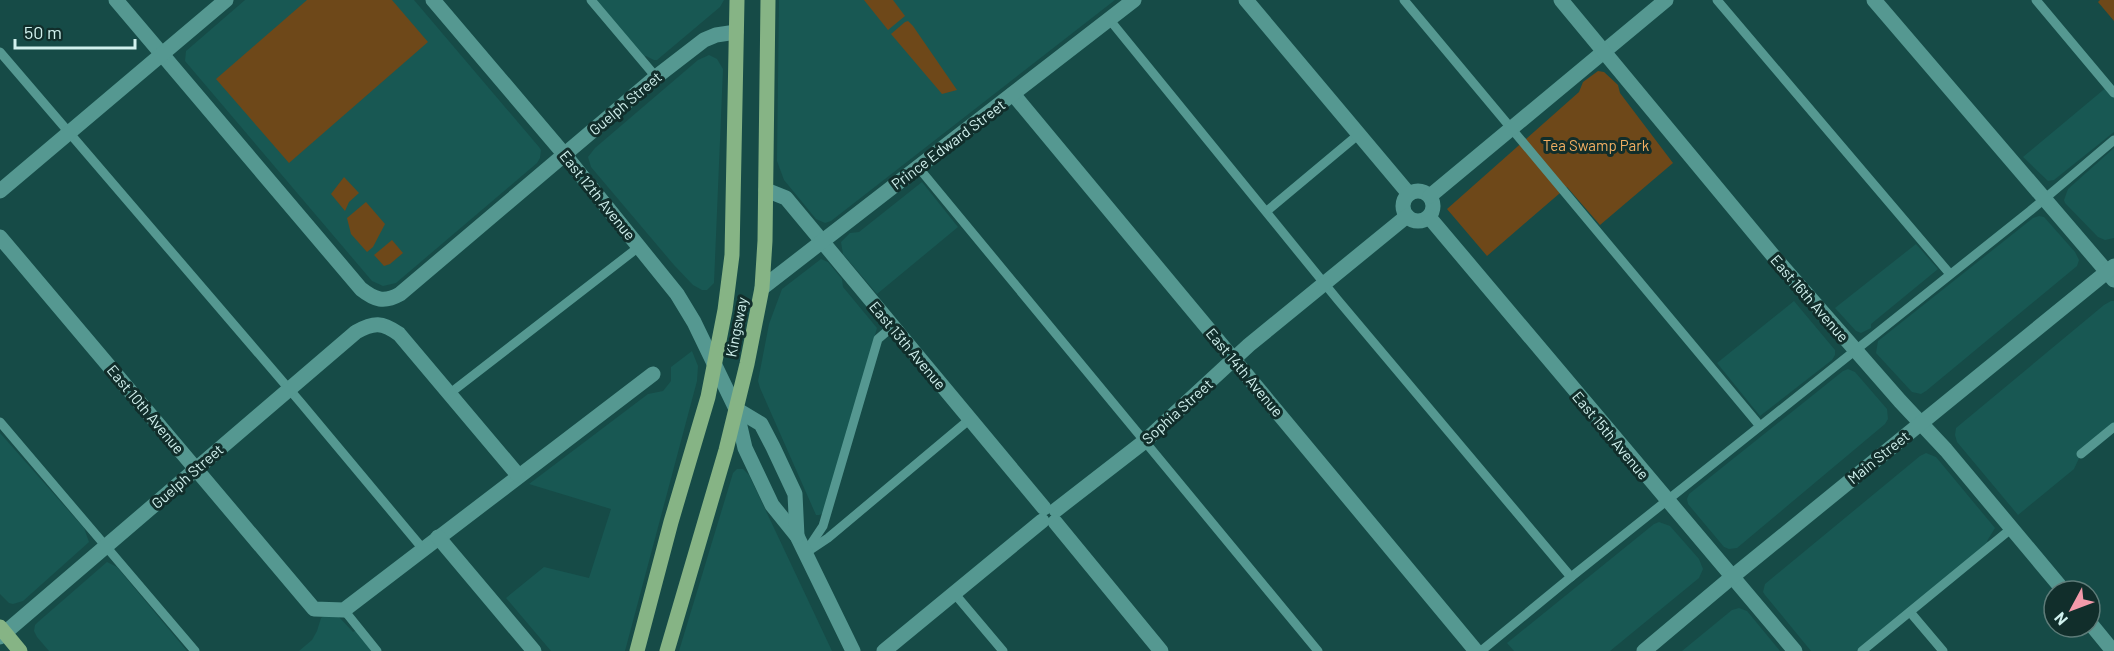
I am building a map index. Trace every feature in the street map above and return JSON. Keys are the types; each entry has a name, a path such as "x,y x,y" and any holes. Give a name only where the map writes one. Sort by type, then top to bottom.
{"main road":[{"name":"Kingsway","path":"637,651 715,364 732,255 737,0"},
{"name":"Kingsway","path":"667,651 736,409 762,288 765,241 768,0"},
{"path":"2,632 20,651"}],"street":[{"path":"116,0 162,55"},
{"path":"0,191 226,0"},
{"name":"East 12th Avenue","path":"433,0 564,154 677,294 715,364 736,409 745,448 772,505 797,536 853,651"},
{"name":"Prince Edward Street","path":"762,288 1134,0"},
{"path":"1246,0 1409,194"},
{"name":"East 16th Avenue","path":"1561,0 1775,258 1921,422 2054,579"},
{"path":"1430,196 1666,0"},
{"path":"1874,0 2112,273"},
{"name":"Guelph Street","path":"162,55 361,289 370,296 382,300 400,294 656,77 704,40 716,35 736,32"},
{"name":"East 14th Avenue","path":"1013,94 1476,651"},
{"name":"East 13th Avenue","path":"765,190 786,198 1161,651"},
{"path":"1422,191 1430,196 1434,210 1429,218 1415,221 1404,212 1404,202 1409,194 1422,191"},
{"name":"Sophia Street","path":"884,651 1049,515 1145,441 1234,359 1407,216"},
{"name":"East 15th Avenue","path":"1429,218 1794,651"},
{"name":"East 10th Avenue","path":"0,237 314,609 344,610"},
{"name":"Main Street","path":"1644,651 1921,422 2112,273"},
{"name":"Guelph Street","path":"2,632 356,332 379,324 399,334 449,394"},
{"path":"344,610 653,374"},
{"path":"449,394 518,475"},
{"name":"East 12th Avenue","path":"736,409 761,424 795,494 797,536"},
{"path":"438,537 528,649"},
{"path":"2102,638 2113,651"}],"lane":[{"path":"591,0 656,77"},
{"path":"1404,0 1760,426"},
{"path":"1717,0 1950,274"},
{"path":"2036,0 2114,93"},
{"path":"1109,19 1326,284 1571,577"},
{"path":"0,52 423,549"},
{"path":"1267,211 1359,134"},
{"path":"1481,651 2114,140"},
{"path":"918,167 1318,651"},
{"path":"449,394 640,246"},
{"path":"805,553 823,526 878,339 892,327"},
{"path":"805,553 828,538 970,419"},
{"path":"0,422 195,651"},
{"path":"2081,454 2114,427"},
{"path":"1862,651 2012,528"},
{"path":"954,593 1003,651"},
{"path":"344,610 377,651"},
{"path":"1910,612 1943,651"}],"shaded area":[{"path":"245,0 414,0 539,147 540,158 537,163 396,283 383,286 372,281 185,61 186,51"},
{"path":"591,0 724,0 720,7 657,60 654,60 646,56 641,59"},
{"path":"779,0 1115,0 831,221 825,223 816,219 784,180 777,161"},
{"path":"709,55 717,59 723,69 714,283 707,290 702,290 693,285 674,265 591,167 588,157 595,148 698,60"},
{"path":"2108,86 2114,93 2114,132 2054,180 2048,181 2023,157"},
{"path":"2114,148 2114,238 2105,240 2098,237 2064,200 2068,189"},
{"path":"922,182 958,227 877,294 843,254 841,242 850,233 859,232"},
{"path":"2044,217 2075,252 2079,260 2077,266 1926,391 1921,394 1912,392 1876,353 1878,341 2033,218"},
{"path":"1916,244 1938,269 1871,324 1871,328 1861,333 1856,331 1835,308"},
{"path":"821,259 828,262 842,279 843,287 877,328 824,513 816,515 758,381 769,324 782,289"},
{"path":"1794,301 1835,350 1835,355 1832,360 1760,416 1717,363"},
{"path":"2111,301 2114,301 2114,427 2081,454 2074,469 2018,515 1957,442 1956,428"},
{"path":"692,351 698,366 697,381 625,651 551,651 506,598 544,567 589,578 611,509 529,484 648,394 663,391 671,381 671,367"},
{"path":"1848,369 1855,372 1887,409 1888,419 1885,424 1737,548 1724,547 1688,504 1689,494"},
{"path":"0,433 84,528 89,542 23,601 13,604 0,594"},
{"path":"1926,453 1936,457 1995,528 1987,541 1991,546 1862,651 1811,651 1765,595 1763,592 1765,584"},
{"path":"737,469 743,469 749,475 832,651 679,651 733,473"},
{"path":"1659,522 1670,526 1699,559 1703,569 1699,578 1610,651 1514,651 1507,643 1654,524"},
{"path":"107,562 117,567 187,651 49,651 37,637 34,631 35,625"},
{"path":"1739,608 1747,611 1780,651 1682,651 1732,610"},
{"path":"326,615 339,617 353,632 358,629 377,651 299,651 312,640 321,618"}],"green space":[{"path":"307,0 392,0 428,42 289,163 216,79"},
{"path":"864,0 893,0 905,16 888,30"},
{"path":"2114,0 2114,21 2098,2"},
{"path":"908,21 957,90 942,94 891,34"},
{"name":"Tea Swamp Park","path":"1598,71 1604,72 1618,85 1620,93 1673,163 1600,225 1567,187 1487,256 1447,209 1579,92 1583,82"},
{"path":"344,177 359,193 349,202 345,211 331,194"},
{"path":"366,202 385,224 373,247 367,252 351,234 347,218"},
{"path":"392,240 403,253 384,266 374,255"}]}
